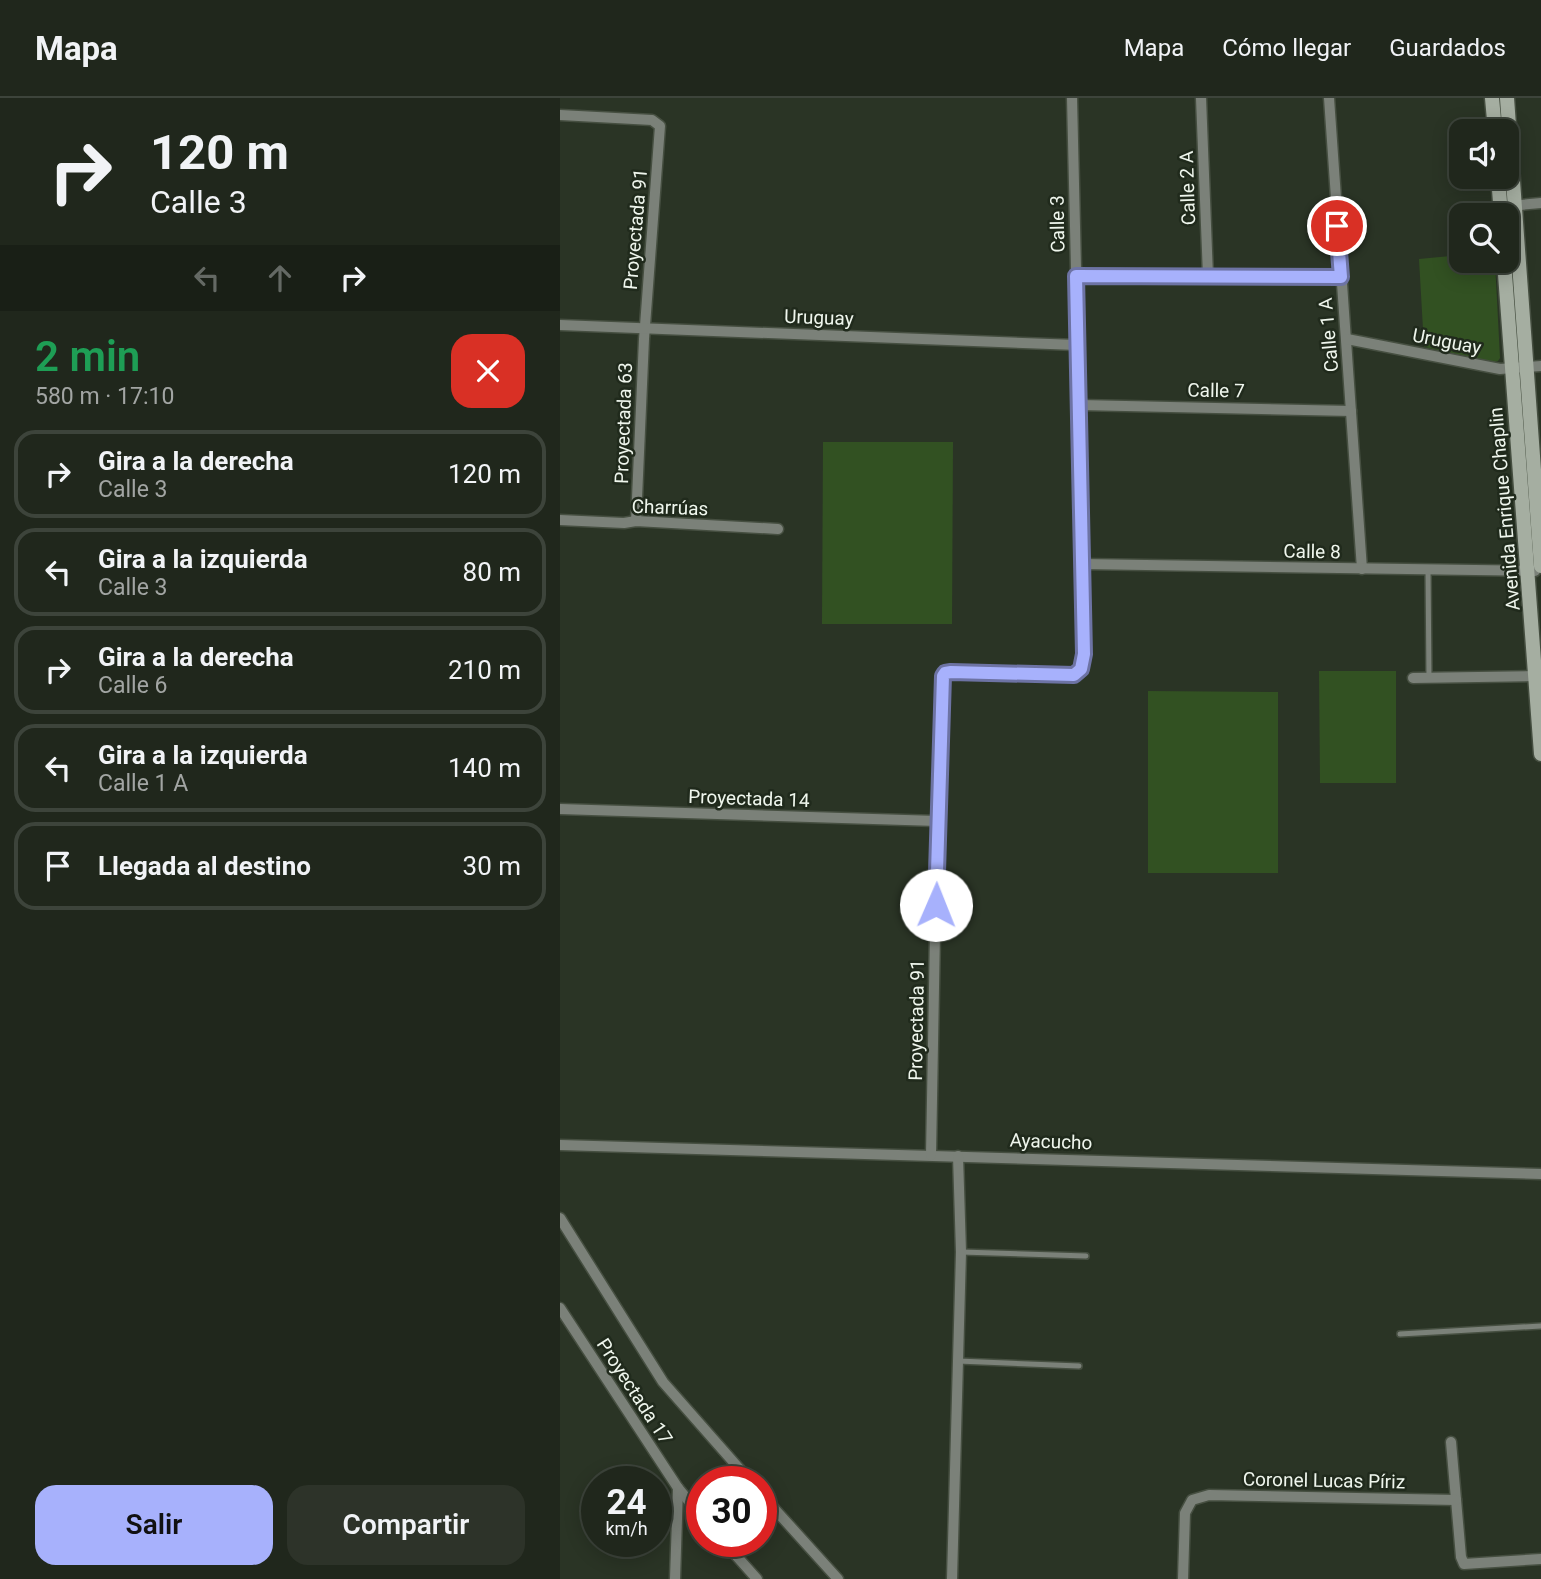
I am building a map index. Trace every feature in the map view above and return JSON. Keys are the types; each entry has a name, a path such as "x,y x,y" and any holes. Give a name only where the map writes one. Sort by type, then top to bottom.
{"street":[{"name":"Calle 3","path":"943,676 951,672 1074,675 1081,669 1084,654 1072,98"},
{"name":"Calle 2 A","path":"1200,98 1208,276"},
{"name":"Calle 1 A","path":"1329,98 1362,569"},
{"path":"1492,98 1494,119"},
{"name":"Avenida Enrique Chaplin","path":"1505,203 1507,98"},
{"name":"Proyectada 91","path":"560,115 652,120 660,126 645,327"},
{"path":"1519,207 1541,203"},
{"name":"Avenida Enrique Chaplin","path":"1506,273 1526,367"},
{"name":"Avenida Enrique Chaplin","path":"1514,273 1526,367 1536,569 1536,676 1541,754"},
{"path":"1076,276 1341,277"},
{"name":"Uruguay","path":"560,325 1077,345"},
{"name":"Proyectada 63","path":"636,521 645,327"},
{"name":"Uruguay","path":"1347,339 1500,369 1526,367"},
{"name":"Calle 7","path":"1080,405 1352,411"},
{"name":"Charrúas","path":"560,520 624,523 636,521 778,529"},
{"name":"Calle 8","path":"1082,564 1428,570 1536,569"},
{"name":"Proyectada 91","path":"931,1155 937,821 943,676"},
{"path":"1413,678 1536,676"},
{"name":"Proyectada 14","path":"560,809 937,821"},
{"name":"Ayacucho","path":"560,1145 1541,1174"},
{"path":"952,1579 961,1252 958,1156"},
{"path":"560,1218 663,1382 737,1466"},
{"name":"Proyectada 17","path":"560,1308 686,1498"},
{"path":"1451,1442 1464,1564 1541,1559"},
{"path":"675,1579 678,1488"},
{"name":"Coronel Lucas Píriz","path":"1183,1579 1185,1513 1192,1500 1209,1495 1456,1500"},
{"path":"777,1512 838,1579"},
{"path":"737,1557 757,1579"}],"lane":[{"path":"1428,570 1429,678"},
{"path":"961,1252 1086,1256"},
{"path":"1400,1334 1541,1326"},
{"path":"958,1361 1079,1366"}],"green space":[{"path":"1449,256 1449,273 1496,273 1498,361 1424,347 1419,259"},
{"path":"823,442 953,442 952,624 822,624"},
{"path":"1319,671 1396,671 1396,783 1320,783"},
{"path":"1148,691 1278,692 1278,873 1148,873"}],"route":[{"path":"936,905 943,676 951,672 1074,675 1081,669 1084,654 1076,276 1341,277 1337,226"}]}
